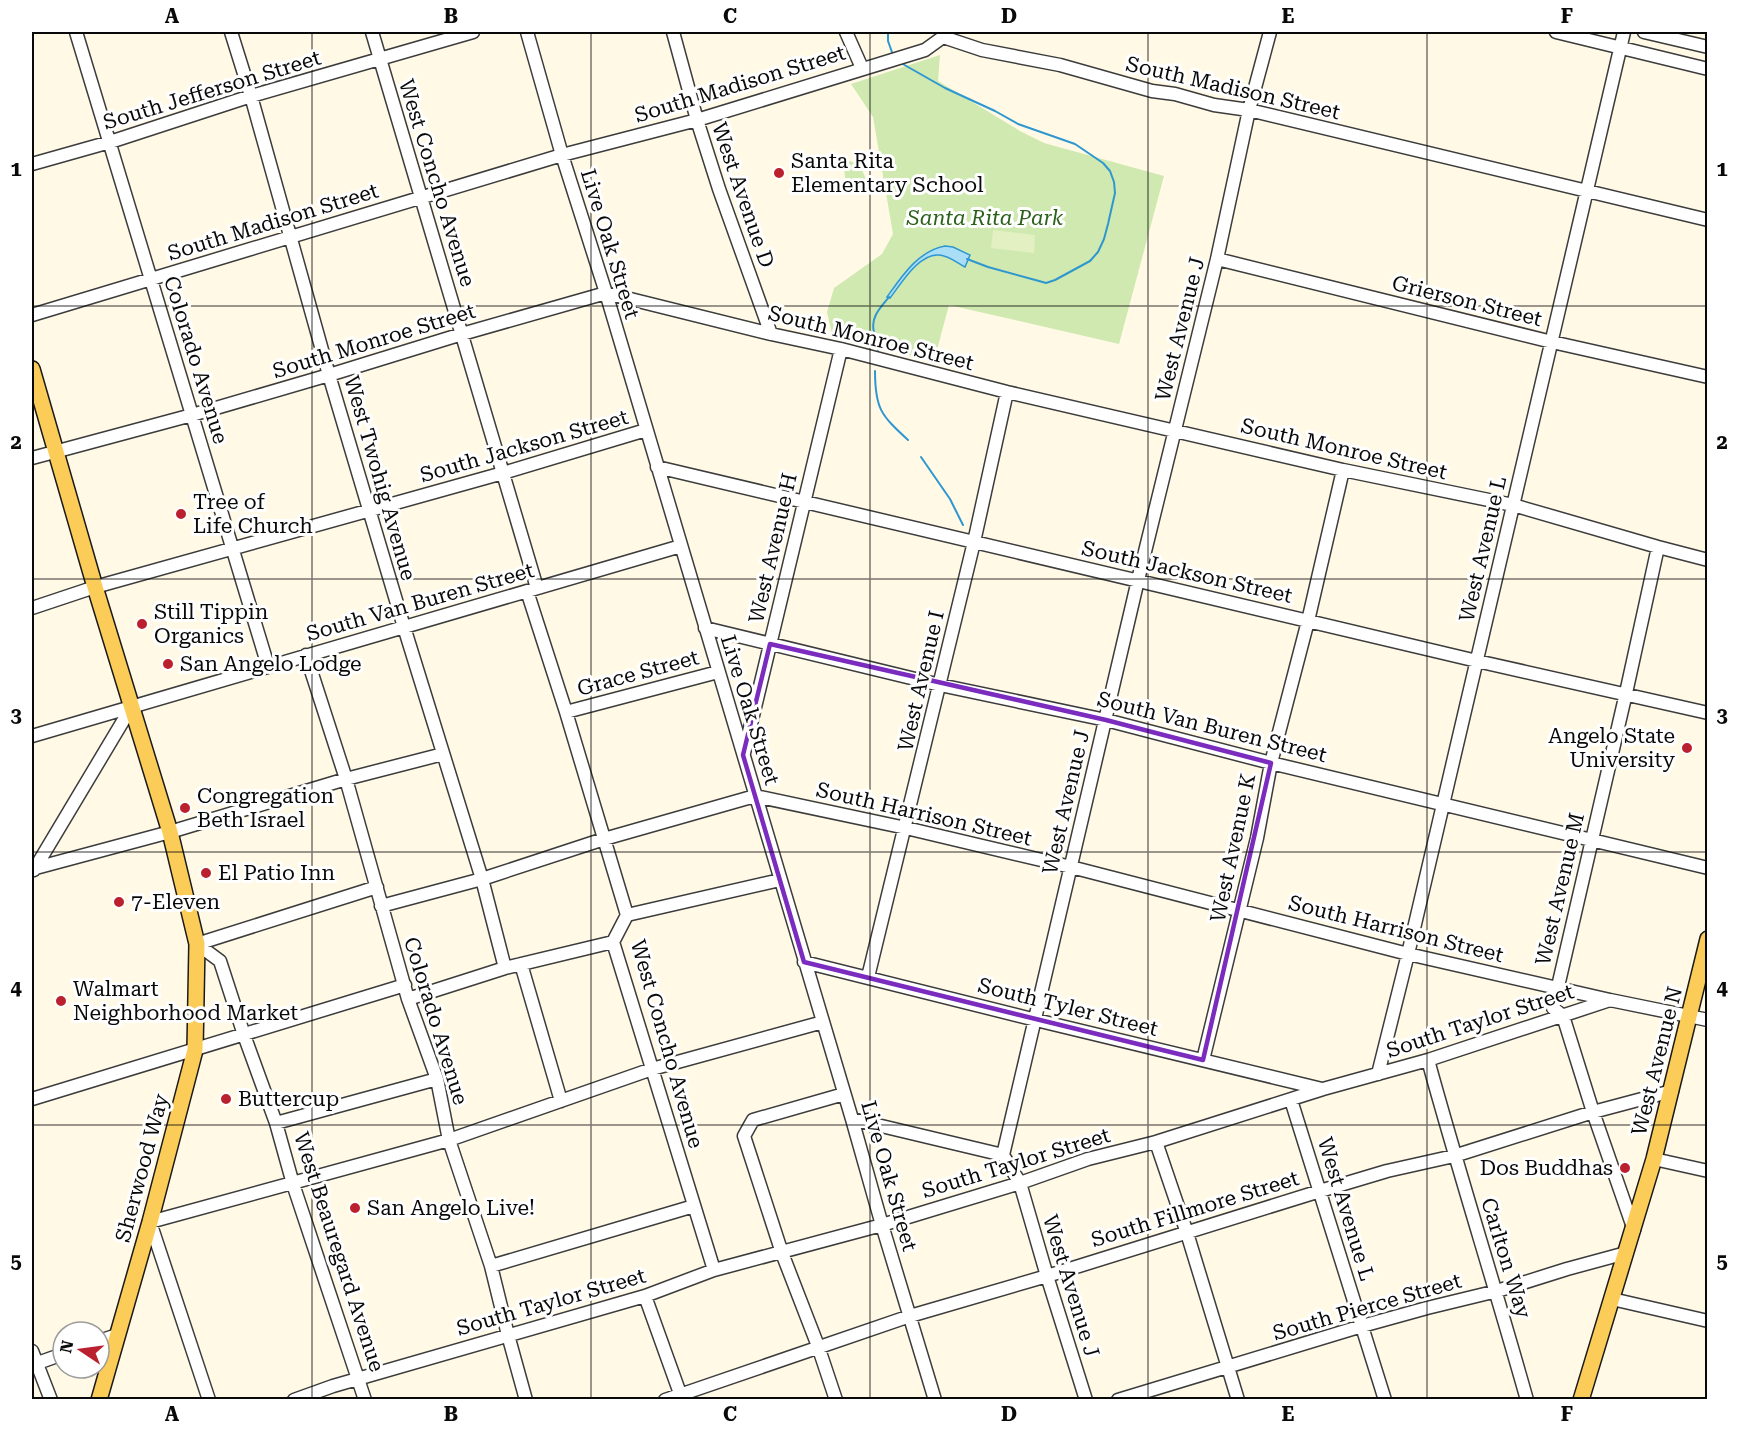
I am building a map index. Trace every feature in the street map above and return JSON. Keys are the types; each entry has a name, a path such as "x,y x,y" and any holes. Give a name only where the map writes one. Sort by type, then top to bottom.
{"main road":[{"path":"32,369 95,587 170,832 197,944"},
{"name":"West Avenue N","path":"1581,1400 1654,1159 1707,939"},
{"name":"Sherwood Way","path":"99,1400 150,1222 195,1050 197,944"}],"street":[{"name":"Colorado Avenue","path":"76,32 268,666"},
{"name":"West Twohig Avenue","path":"231,32 369,510 482,879 505,968"},
{"name":"West Concho Avenue","path":"372,32 503,473 532,589 627,915 613,942 714,1270"},
{"name":"South Jefferson Street","path":"32,164 110,142 251,96 473,32"},
{"name":"Live Oak Street","path":"527,32 935,1400"},
{"name":"West Avenue D","path":"673,32 719,189 771,334"},
{"path":"846,32 862,68"},
{"name":"West Avenue J","path":"1086,1400 1020,1183 1003,1155 1138,580 1217,259 1249,110 1270,32"},
{"path":"1556,32 1707,69"},
{"name":"West Avenue L","path":"1378,1074 1624,32"},
{"path":"1644,32 1707,47"},
{"name":"South Madison Street","path":"32,315 562,155 697,120 925,50 941,34 982,50 1060,64 1152,91 1175,94 1214,105 1249,110 1707,220"},
{"name":"Grierson Street","path":"1217,259 1552,342 1707,377"},
{"name":"South Monroe Street","path":"32,458 192,415 606,293 841,349 1008,392 1343,470 1513,506 1707,560"},
{"name":"West Avenue H","path":"743,756 841,349"},
{"name":"West Avenue I","path":"868,977 906,828 1008,392"},
{"name":"South Jackson Street","path":"32,608 95,587 233,550 646,430"},
{"name":"South Jackson Street","path":"657,466 1477,661 1707,713"},
{"name":"West Avenue K","path":"1203,1060 1257,838 1271,763 1308,621 1343,470"},
{"name":"South Van Buren Street","path":"32,736 681,546"},
{"name":"West Avenue M","path":"1634,1230 1563,1016 1553,1008 1658,547"},
{"name":"South Van Buren Street","path":"705,628 940,685 1106,720 1271,763 1707,868"},
{"name":"Colorado Avenue","path":"306,655 346,779 408,999 437,1079 449,1140 491,1266 526,1400"},
{"name":"Grace Street","path":"567,712 718,672"},
{"path":"33,871 132,706"},
{"path":"33,871 346,779 443,754"},
{"name":"South Harrison Street","path":"381,906 482,879 604,839 755,796 906,828 1071,867 1408,954 1707,1020"},
{"path":"627,915 780,880"},
{"path":"197,944 377,887"},
{"path":"408,999 505,968 613,942"},
{"name":"West Beauregard Avenue","path":"197,944 220,961 276,1124 293,1184 364,1400"},
{"name":"South Tyler Street","path":"804,962 1323,1089"},
{"path":"521,964 561,1101"},
{"path":"32,1099 405,985"},
{"name":"South Taylor Street","path":"294,1400 333,1386 645,1296 714,1270 882,1225 1020,1183 1088,1159 1156,1142 1323,1089 1428,1060 1610,1000"},
{"path":"209,1400 150,1222 449,1140 652,1069 823,1022"},
{"name":"Carlton Way","path":"1428,1060 1454,1156 1497,1291 1527,1400"},
{"path":"276,1124 437,1079"},
{"name":"South Fillmore Street","path":"665,1400 681,1397 818,1346 910,1316 1320,1191 1454,1156 1593,1112 1672,1091"},
{"path":"836,1400 782,1253 744,1136 753,1120 844,1094"},
{"name":"West Avenue L","path":"1291,1100 1385,1400"},
{"path":"852,1119 1003,1155"},
{"path":"1156,1142 1187,1233 1238,1400"},
{"path":"1654,1159 1707,1171"},
{"path":"491,1266 694,1206"},
{"name":"South Pierce Street","path":"1118,1400 1362,1326 1497,1291 1626,1253"},
{"path":"645,1296 681,1397"},
{"path":"1612,1299 1707,1321"},
{"path":"111,1337 117,1335"},
{"path":"32,1351 34,1364 51,1400"},
{"path":"34,1364 51,1358"}],"highlighted area":[{"path":"770,644 1106,720 1271,763 1203,1060 804,962 743,755"}],"green space":[{"name":"Santa Rita Park","path":"940,55 938,81 1020,131 1044,143 1164,176 1119,344 949,305 934,361 833,338 827,312 834,288 882,254 893,234 873,117 851,84"},
{"path":"849,161 857,163 864,174 865,193 854,194 847,182 845,170"},
{"path":"993,230 1035,235 1034,253 991,248"}],"water":[{"path":"945,246 970,255 965,267 939,255 924,259 905,278 890,298 887,297 919,259"}],"waterway":[{"path":"888,32 888,41 893,55"},
{"path":"901,63 945,88 1018,124 1075,144 1103,163 1110,171 1114,182 1115,193 1108,224 1098,252 1090,261 1055,280 1046,283 967,259"},
{"path":"878,350 874,322 877,313 889,297"},
{"path":"875,371 876,394 881,410 891,424 908,440"},
{"path":"921,457 950,499 963,525"}],"place":[{"name":"Santa Rita Elementary School","path":"779,173"},
{"name":"Tree of Life Church","path":"181,514"},
{"name":"Still Tippin Organics","path":"142,624"},
{"name":"San Angelo Lodge","path":"168,664"},
{"name":"Angelo State University","path":"1687,748"},
{"name":"Congregation Beth Israel","path":"185,808"},
{"name":"El Patio Inn","path":"206,873"},
{"name":"7-Eleven","path":"119,902"},
{"name":"Walmart Neighborhood Market","path":"61,1001"},
{"name":"Buttercup","path":"226,1099"},
{"name":"Dos Buddhas","path":"1625,1168"},
{"name":"San Angelo Live!","path":"355,1208"}]}
